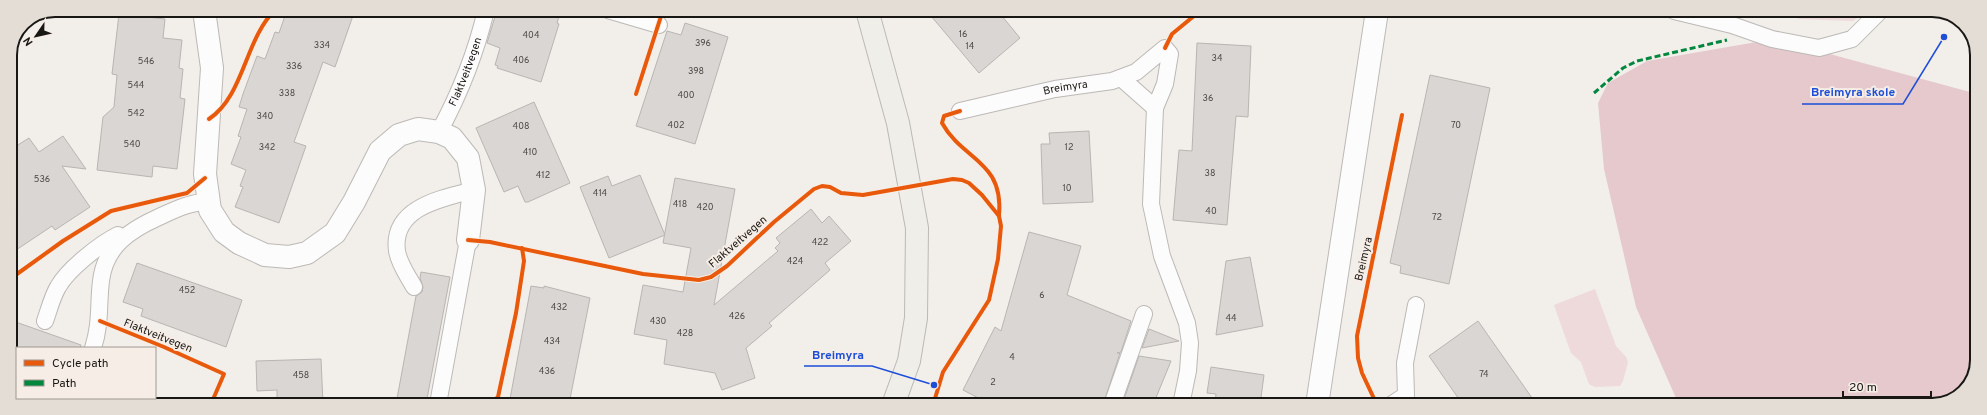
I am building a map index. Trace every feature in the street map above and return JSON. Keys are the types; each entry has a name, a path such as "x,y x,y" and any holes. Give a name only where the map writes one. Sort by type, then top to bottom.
{"main road":[{"path":"869,17 898,123 917,228 916,318 909,361 895,398"}],"street":[{"path":"205,17 212,68 205,174 210,210 224,232 239,243 271,256 289,257 307,253 335,233 354,202 380,151 399,135 418,129 439,132 452,138 468,158 474,190 468,240"},
{"path":"1318,398 1376,17"}],"lane":[{"name":"Flaktveitvegen","path":"439,132 453,104 478,44 484,17"},
{"path":"632,17 659,25"},
{"path":"1699,17 1732,25 1772,39 1819,48 1852,39 1874,17"},
{"name":"Breimyra","path":"960,111 1055,89 1112,81 1136,72 1165,48 1170,54 1165,84 1155,108 1151,204 1162,256 1187,323 1190,343 1188,371 1182,398"},
{"path":"1121,78 1155,108"},
{"path":"414,287 397,251 397,238 401,226 415,210 428,202 474,190"},
{"path":"45,321 58,287 67,274 110,239 179,208 209,202"},
{"path":"93,347 99,327 101,282 104,264 112,249 136,227"},
{"path":"439,398 468,240"},
{"path":"1402,398 1406,395 1405,363 1416,305"},
{"path":"1114,398 1144,314"}],"shaded area":[{"path":"1794,17 1858,17 1853,21 1799,19"},
{"path":"1774,39 1970,92 1970,360 1965,379 1957,389 1944,396 1932,398 1676,398 1636,307 1604,169 1598,103 1608,83 1647,61"},
{"path":"1595,289 1616,346 1626,357 1628,362 1623,381 1620,386 1595,387 1589,384 1581,362 1571,353 1554,305"}],"building":[{"path":"119,17 147,17 165,19 163,38 182,40 179,68 183,69 180,98 185,99 177,169 153,166 152,177 97,170 103,117 114,107 117,75 112,74"},
{"path":"285,17 353,17 335,67 323,62 294,142 306,146 279,223 235,207 243,187 240,186 246,170 231,164 241,137 238,136 247,109 239,107 243,94 257,56 265,59 275,32 279,33"},
{"path":"495,17 559,17 557,23 559,24 541,82 497,68 498,66 495,65 500,48 487,43"},
{"path":"932,17 1003,17 1020,38 979,73"},
{"path":"685,23 728,37 695,144 636,126 667,31 681,35"},
{"path":"1197,43 1251,46 1248,117 1236,116 1227,225 1173,220 1179,150 1192,151"},
{"path":"1430,75 1490,88 1449,284 1400,273 1401,266 1390,263"},
{"path":"534,102 570,183 525,202 518,186 504,192 476,128"},
{"path":"1089,131 1093,202 1043,204 1041,144 1050,144 1049,133"},
{"path":"63,136 86,169 62,166 90,207 55,230 52,226 17,249 17,146 29,138 39,152"},
{"path":"640,175 665,235 609,258 580,187 608,176 612,186"},
{"path":"675,178 735,189 714,305 778,251 775,248 780,243 776,238 811,209 822,223 829,216 851,241 825,263 830,270 769,323 772,326 746,348 755,378 722,390 715,373 664,364 667,340 634,334 643,285 683,292 691,248 663,243"},
{"path":"1029,232 1081,246 1067,295 1131,321 1121,352 1117,353 1120,353 1105,398 978,398 963,390 995,327 1001,331"},
{"path":"1250,257 1263,326 1216,335 1226,261"},
{"path":"137,263 242,300 226,347 141,316 143,309 123,302"},
{"path":"421,272 450,277 427,398 397,398 416,296 422,292 423,287 420,278"},
{"path":"531,286 544,288 544,286 590,298 570,398 510,398"},
{"path":"1478,321 1532,398 1458,398 1429,356"},
{"path":"17,322 81,345 80,347 17,347"},
{"path":"1149,329 1179,341 1142,348"},
{"path":"1139,356 1171,361 1156,398 1124,398"},
{"path":"321,359 323,398 277,398 277,390 257,391 256,361"},
{"path":"1211,367 1264,375 1261,398 1216,398 1216,394 1207,393"}],"marked path":[{"path":"1594,93 1623,68 1637,61 1727,40"}],"cycle path":[{"path":"209,119 221,109 230,96 257,36 269,17"},
{"path":"636,94 661,17"},
{"path":"1165,48 1172,34 1193,17"},
{"path":"960,111 944,116 942,123 960,146 989,172 995,183 999,197 999,216"},
{"path":"1374,398 1362,373 1358,358 1357,336 1402,115"},
{"path":"17,274 63,241 111,211 187,193 205,178"},
{"path":"468,240 490,242 643,274 699,280 711,277 727,266 774,222 814,189 822,186 830,187 841,193 863,195 953,179 962,180 969,183 982,195 999,216 1001,226 998,259 989,300 943,372 935,398"},
{"path":"497,398 516,313 524,261 522,248"},
{"path":"100,321 164,347 224,374 214,398"}],"place":[{"name":"Breimyra skole","path":"1944,37"},
{"name":"Breimyra","path":"934,385"}]}
